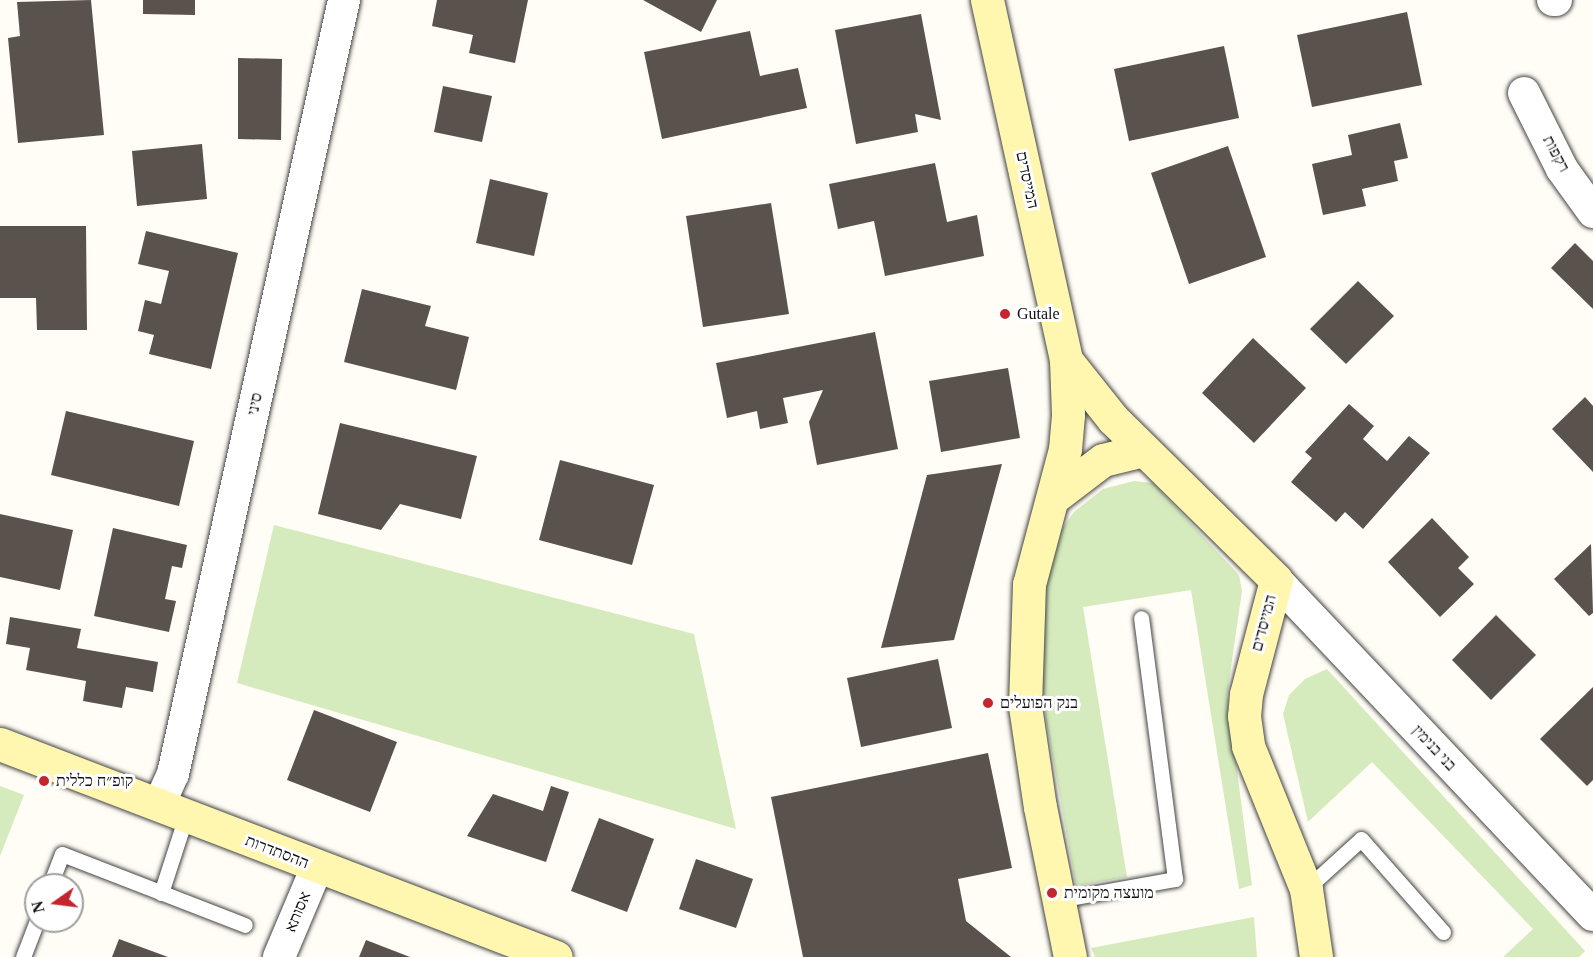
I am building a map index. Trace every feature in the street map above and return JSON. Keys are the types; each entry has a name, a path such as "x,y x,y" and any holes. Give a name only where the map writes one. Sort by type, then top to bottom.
{"street":[{"name":"סיני","path":"172,811 173,774 345,0"},
{"name":"המייסדים","path":"987,0 1066,360 1068,415 1054,497 1037,542 1029,584 1025,706 1070,957"},
{"name":"רקפות","path":"1524,93 1562,169 1593,212"},
{"name":"המייסדים","path":"1066,360 1113,419 1276,580 1246,694 1244,716 1248,746 1306,890 1316,957"},
{"path":"1054,497 1103,460 1144,450"},
{"name":"בני בנימין","path":"1276,580 1593,915"},
{"name":"ההסתדרות","path":"0,744 316,867 556,957"},
{"name":"אסותא","path":"279,957 316,867"}],"lane":[{"path":"1058,900 1175,879 1141,618"},
{"path":"161,893 172,811"},
{"path":"1306,890 1360,839 1443,932"},
{"path":"55,873 62,854 244,925"},
{"path":"23,957 32,933"}],"green space":[{"path":"1134,481 1153,483 1239,575 1242,591 1227,695 1252,885 1239,889 1191,590 1083,607 1127,877 1076,886 1046,720 1040,662 1043,575 1059,533 1074,512 1103,489"},
{"path":"274,525 694,634 736,829 237,683"},
{"path":"1327,669 1585,951 1579,957 1503,957 1533,929 1372,762 1308,822 1283,714 1289,695 1305,679"},
{"path":"0,786 24,795 0,856"},
{"path":"1254,917 1257,957 1095,957 1091,948"}],"building":[{"path":"91,0 104,135 18,143 8,38 20,36 17,2"},
{"path":"143,0 195,0 195,15 143,14"},
{"path":"437,0 528,0 515,63 469,53 473,35 432,26"},
{"path":"643,0 717,0 701,32"},
{"path":"1407,12 1422,85 1312,107 1297,35"},
{"path":"921,14 941,120 915,114 918,132 856,144 835,30"},
{"path":"750,31 760,76 798,68 807,108 662,139 644,52"},
{"path":"1224,46 1239,118 1129,141 1114,69"},
{"path":"238,58 282,59 281,140 238,139"},
{"path":"443,86 492,96 482,142 434,132"},
{"path":"1400,123 1408,158 1394,161 1398,181 1362,189 1366,206 1323,215 1312,164 1352,155 1348,135"},
{"path":"202,144 207,199 137,206 132,151"},
{"path":"1228,146 1266,257 1189,284 1151,173"},
{"path":"935,163 947,222 977,215 984,256 885,276 874,221 838,229 829,184"},
{"path":"490,179 548,193 534,256 476,243"},
{"path":"771,203 789,314 703,327 686,216"},
{"path":"0,226 86,226 87,330 37,330 36,298 0,298"},
{"path":"146,231 238,253 211,369 149,354 154,335 138,331 145,300 161,304 169,271 138,264"},
{"path":"1575,243 1593,261 1593,309 1551,268"},
{"path":"1358,281 1394,316 1346,364 1310,329"},
{"path":"362,289 431,306 425,326 469,337 456,390 344,362"},
{"path":"875,332 898,449 817,465 809,422 823,390 783,398 788,423 760,429 757,411 727,418 716,363"},
{"path":"1253,338 1306,388 1254,443 1202,393"},
{"path":"1008,368 1020,438 941,452 929,381"},
{"path":"1585,397 1593,406 1593,472 1552,429"},
{"path":"1349,404 1374,426 1363,439 1387,461 1409,436 1430,453 1363,529 1345,512 1336,522 1291,482 1312,458 1305,452"},
{"path":"66,411 194,441 179,506 51,475"},
{"path":"340,423 477,456 461,519 400,504 381,530 318,514"},
{"path":"560,460 654,485 632,565 539,540"},
{"path":"1002,464 954,640 881,648 927,475"},
{"path":"0,514 73,530 60,590 0,577"},
{"path":"1432,518 1469,557 1458,568 1474,584 1440,617 1388,562"},
{"path":"113,528 187,545 182,568 172,566 165,599 176,601 169,632 94,616"},
{"path":"1591,544 1593,613 1589,616 1554,579"},
{"path":"1496,615 1536,655 1491,700 1452,660"},
{"path":"10,617 81,629 77,648 158,662 153,692 126,687 122,708 83,701 86,681 26,670 30,648 6,644"},
{"path":"938,659 952,728 861,747 847,678"},
{"path":"1593,687 1593,780 1587,786 1540,739"},
{"path":"314,710 397,742 370,812 287,780"},
{"path":"988,753 1012,868 958,879 966,921 1011,957 803,957 771,797"},
{"path":"551,786 569,792 546,862 467,836 493,794 543,811"},
{"path":"599,818 654,839 627,912 571,891"},
{"path":"696,859 753,879 736,928 679,909"},
{"path":"119,939 168,957 112,957"},
{"path":"366,940 410,957 359,957"}],"place":[{"name":"Gutale","path":"1005,314"},
{"name":"בנק הפועלים","path":"988,703"},
{"name":"קופ״ח כללית","path":"44,781"},
{"name":"מועצה מקומית","path":"1052,893"}]}
